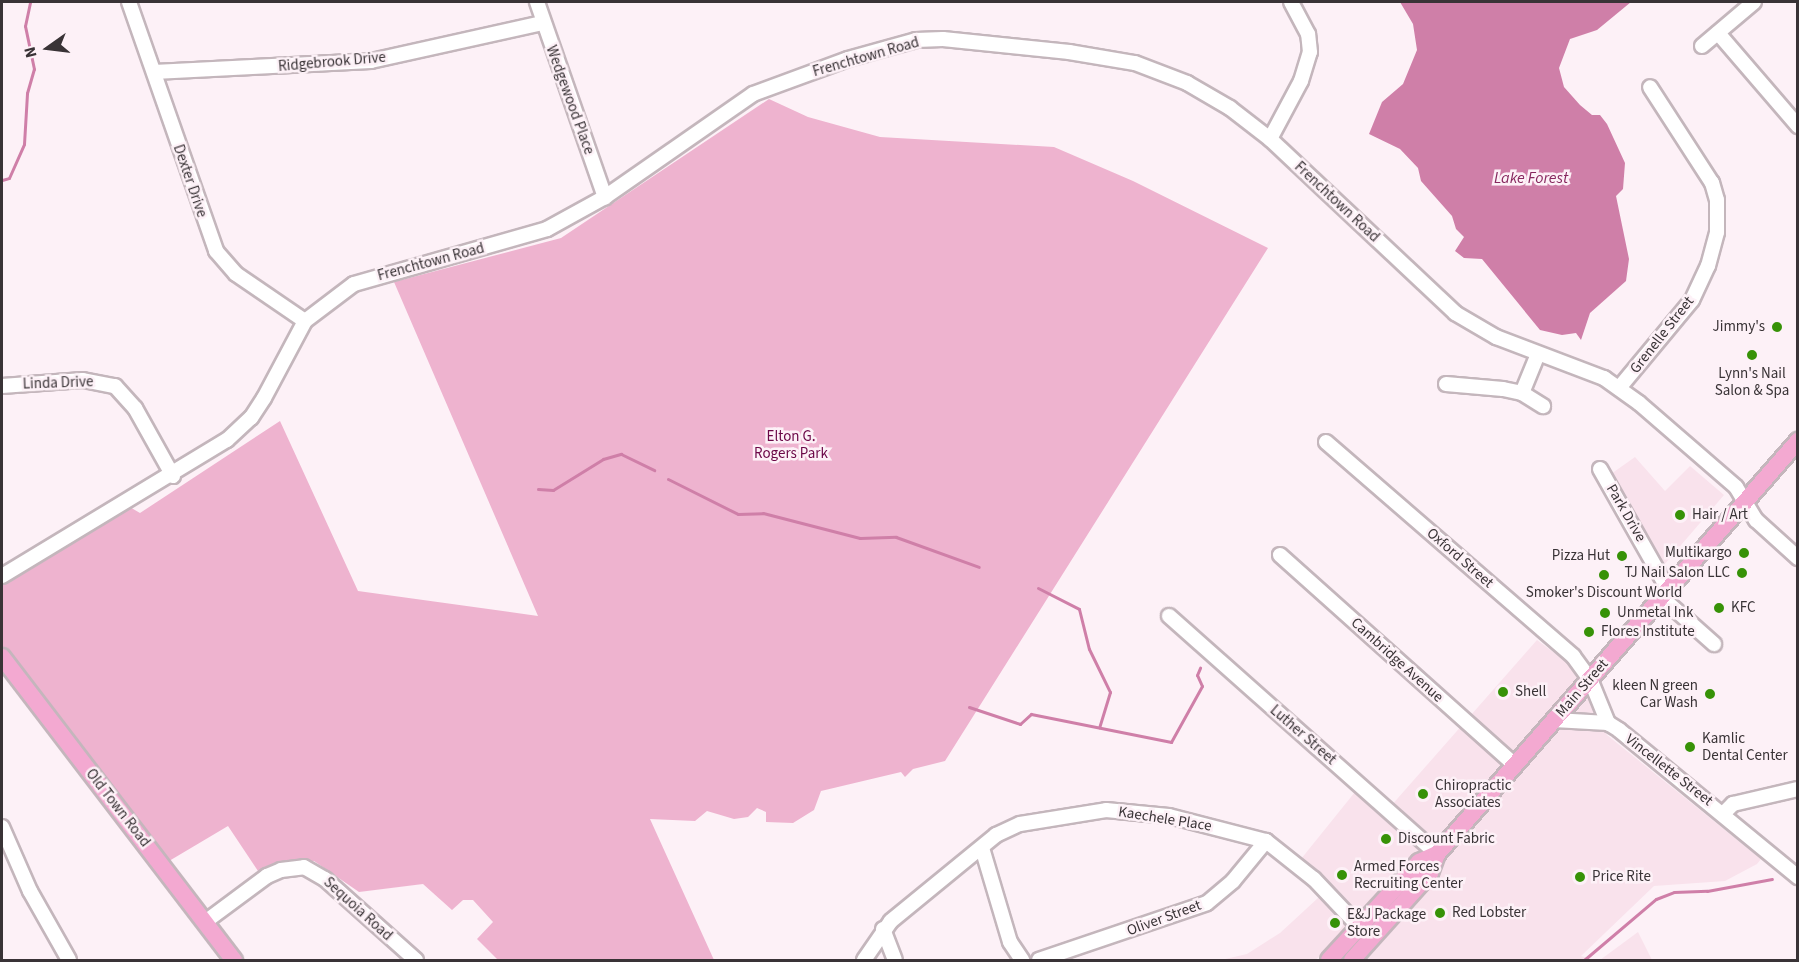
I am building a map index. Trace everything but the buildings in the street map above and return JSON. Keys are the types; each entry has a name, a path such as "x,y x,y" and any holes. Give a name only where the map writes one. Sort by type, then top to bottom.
{"main road":[{"name":"Main Street","path":"1352,960 1366,934 1419,862 1437,854 1797,441"},
{"name":"Old Town Road","path":"2,657 234,960"},
{"name":"Main Street","path":"1329,960 1366,934"}],"street":[{"name":"Dexter Drive","path":"129,2 216,251 236,274 305,321"},
{"name":"Wedgewood Place","path":"537,2 605,197"},
{"path":"1270,139 1301,81 1310,52 1308,34 1291,2"},
{"path":"1702,46 1754,2"},
{"name":"Ridgebrook Drive","path":"154,72 371,61 543,23"},
{"path":"1718,33 1797,126"},
{"name":"Frenchtown Road","path":"2,576 173,476 227,440 251,418 305,321 354,284 547,229 605,197 753,94 848,59 916,40 943,39 1058,50 1135,63 1204,93 1270,139 1455,313 1489,334 1604,378 1619,388 1736,487 1756,520 1797,558"},
{"name":"Grenelle Street","path":"1619,388 1692,300 1708,266 1716,232 1717,200 1712,183 1650,87"},
{"path":"1522,393 1538,354"},
{"name":"Linda Drive","path":"2,386 83,380 115,386 135,408 173,476"},
{"path":"1446,384 1522,393 1543,406"},
{"name":"Oxford Street","path":"1326,442 1574,656 1590,679"},
{"name":"Park Drive","path":"1600,470 1664,593 1714,644"},
{"name":"Cambridge Avenue","path":"1280,555 1515,765"},
{"name":"Luther Street","path":"1169,616 1437,854"},
{"name":"Vincellette Street","path":"1590,679 1608,723 1724,813 1733,804 1797,789"},
{"path":"1554,720 1608,723"},
{"name":"Kaechele Place","path":"864,960 883,929 949,871 982,848 996,835 1020,824 1106,810 1168,816 1266,841 1314,879 1366,934"},
{"path":"1724,813 1797,877"},
{"path":"2,830 36,901 69,960"},
{"name":"Oliver Street","path":"1039,960 1207,903 1233,881 1266,841"},
{"path":"982,848 1020,959"},
{"name":"Sequoia Road","path":"205,922 267,876 304,867 325,879 416,960"},
{"path":"883,929 896,960"}],"shaded area":[{"path":"1635,457 1665,491 1690,466 1724,495 1664,565 1611,474"},
{"path":"1537,640 1572,666 1607,735 1761,859 1757,864 1725,881 1654,886 1581,956 1594,960 1364,960 1383,941 1366,912 1335,946 1315,960 1221,960 1247,954 1280,933 1331,886 1301,859 1355,792 1383,815"},
{"path":"1638,932 1652,960 1600,960"}],"green space":[{"name":"Elton G. Rogers Park","path":"769,99 808,117 880,137 1054,147 1133,181 1268,248 945,761 913,769 905,777 901,772 821,791 814,810 793,823 766,822 766,812 757,808 748,817 734,819 707,811 695,821 650,819 714,960 498,960 477,939 493,922 473,900 463,900 452,910 423,884 359,892 314,861 260,874 228,826 164,864 2,658 2,581 128,506 140,513 280,421 358,591 538,616 394,282 561,238"}],"water":[{"name":"Lake Forest","path":"1400,2 1631,2 1597,30 1570,39 1559,68 1564,87 1580,105 1592,115 1600,115 1607,124 1625,163 1623,189 1616,196 1629,259 1626,281 1590,313 1581,340 1576,333 1562,335 1540,330 1482,259 1464,258 1455,251 1464,237 1456,229 1452,216 1421,181 1418,168 1400,149 1369,134 1382,102 1403,84 1417,50 1413,24"}],"waterway":[{"path":"2,180 9,178 24,144 27,93 34,69 25,26 30,2"},
{"path":"538,489 553,490 603,459 621,454 654,470"},
{"path":"668,479 738,514 763,513 860,538 896,537 979,567"},
{"path":"1038,588 1079,609 1089,649 1110,692 1099,727"},
{"path":"969,707 1020,724 1031,714 1171,742 1202,686 1197,675 1200,668"},
{"path":"1584,960 1656,899 1674,892 1707,891 1772,879"}],"place":[{"name":"Jimmy's","path":"1777,327"},
{"name":"Lynn's Nail Salon & Spa","path":"1752,355"},
{"name":"Hair / Art","path":"1680,515"},
{"name":"Multikargo","path":"1744,553"},
{"name":"Pizza Hut","path":"1622,556"},
{"name":"TJ Nail Salon LLC","path":"1742,573"},
{"name":"Smoker's Discount World","path":"1604,575"},
{"name":"KFC","path":"1719,608"},
{"name":"Unmetal Ink","path":"1605,613"},
{"name":"Flores Institute","path":"1589,632"},
{"name":"Shell","path":"1503,692"},
{"name":"kleen N green Car Wash","path":"1710,694"},
{"name":"Kamlic Dental Center","path":"1690,747"},
{"name":"Chiropractic Associates","path":"1423,794"},
{"name":"Discount Fabric","path":"1386,839"},
{"name":"Armed Forces Recruiting Center","path":"1342,875"},
{"name":"Price Rite","path":"1580,877"},
{"name":"Red Lobster","path":"1440,913"},
{"name":"E&J Package Store","path":"1335,923"}]}
